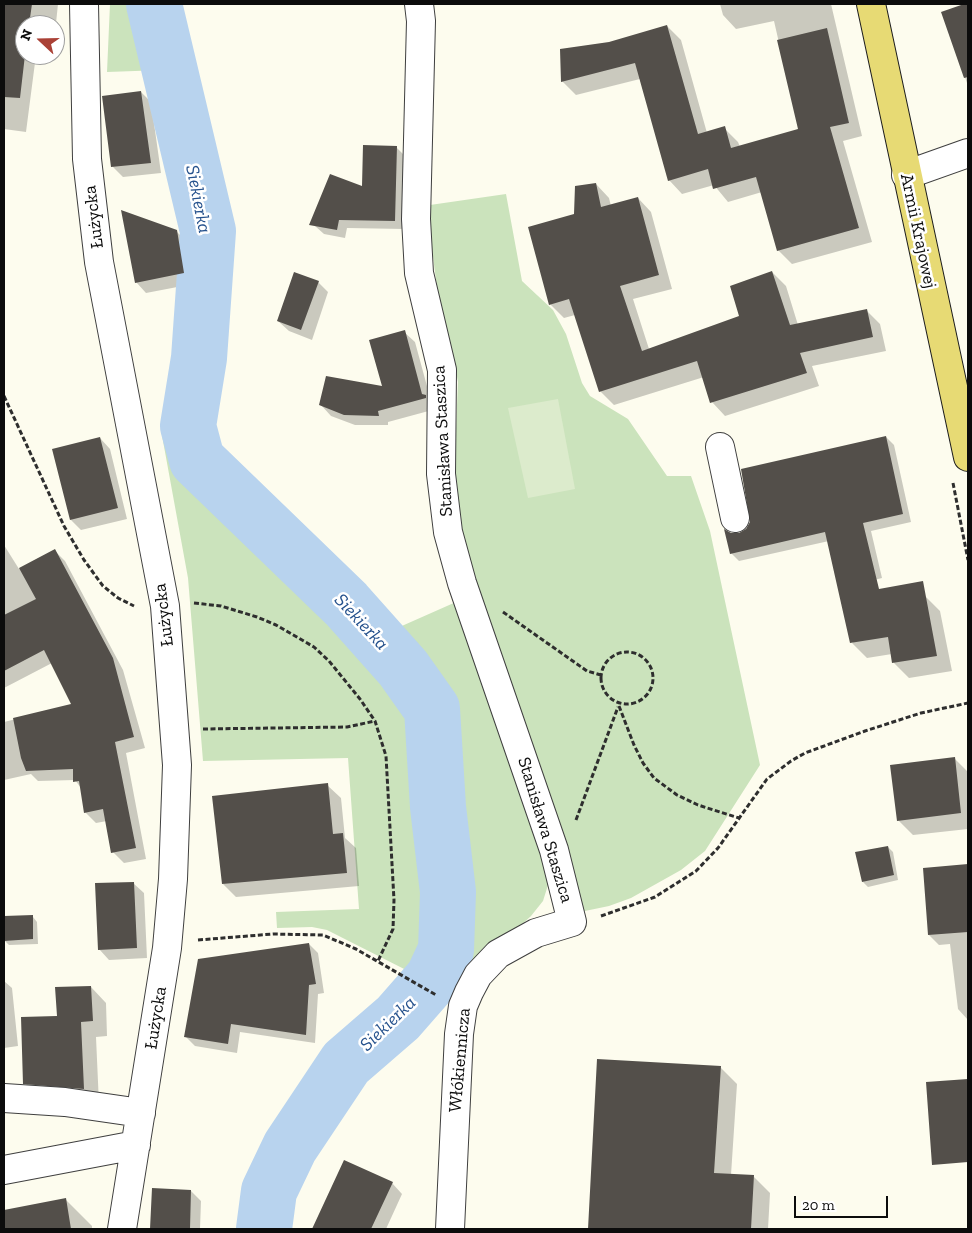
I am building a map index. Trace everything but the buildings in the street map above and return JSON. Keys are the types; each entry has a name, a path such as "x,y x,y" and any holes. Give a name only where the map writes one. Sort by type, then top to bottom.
{"main road":[{"name":"Armii Krajowej","path":"870,4 968,457"}],"street":[{"name":"Łużycka","path":"84,4 86,159 99,262 165,606 177,765 171,911 122,1229"},
{"name":"Stanisława Staszica","path":"419,4 421,21 416,219 419,273 442,370 441,474 448,532 462,583 554,850 572,922"},
{"path":"906,175 968,153"},
{"path":"720,448 735,518"},
{"name":"Włókiennicza","path":"450,1229 459,1034 468,992 478,975 498,954 536,933 572,922"},
{"path":"4,1098 65,1102 141,1113"},
{"path":"4,1170 136,1145"}],"path":[{"path":"4,396 64,526 84,560 111,593 141,609"},
{"path":"186,603 209,604 233,609 276,625 298,637 329,661 375,721 386,756 394,900 393,929 378,961"},
{"path":"496,611 511,616 587,671 601,676"},
{"path":"619,705 636,703 649,693 654,678 648,662 635,652 620,652 607,660 601,676 602,689 619,705 643,763 654,778 677,795 698,805 739,818"},
{"path":"572,922 618,911 669,889 696,871 710,858 767,779 776,771 805,754 912,716 968,703"},
{"path":"574,823 619,705"},
{"path":"195,729 347,727 375,721"},
{"path":"193,940 314,933 342,941 443,999"}],"green space":[{"path":"110,4 144,4 163,70 107,72"},
{"path":"506,194 522,281 553,310 566,334 582,383 590,396 628,419 667,476 691,476 710,531 760,765 705,851 681,870 631,898 609,906 580,912 486,624 463,537 454,475 458,382 454,361 441,319 431,241 430,205"},
{"path":"558,399 575,489 528,498 508,408"},
{"path":"161,430 176,440 195,481 350,626 395,673 413,702 427,747 426,801 436,903 429,946 416,975 327,930 312,927 277,928 276,912 359,909 348,758 203,761 188,578"},
{"path":"456,602 549,871 548,885 543,901 531,916 458,983 461,905 449,724 434,683 395,629"}],"waterway":[{"name":"Siekierka","path":"154,4 208,231 199,358 188,426 197,460 346,604 403,668 432,709 438,807 448,892 446,950 433,978 398,1018 346,1063 290,1147 269,1191 264,1229"}]}
